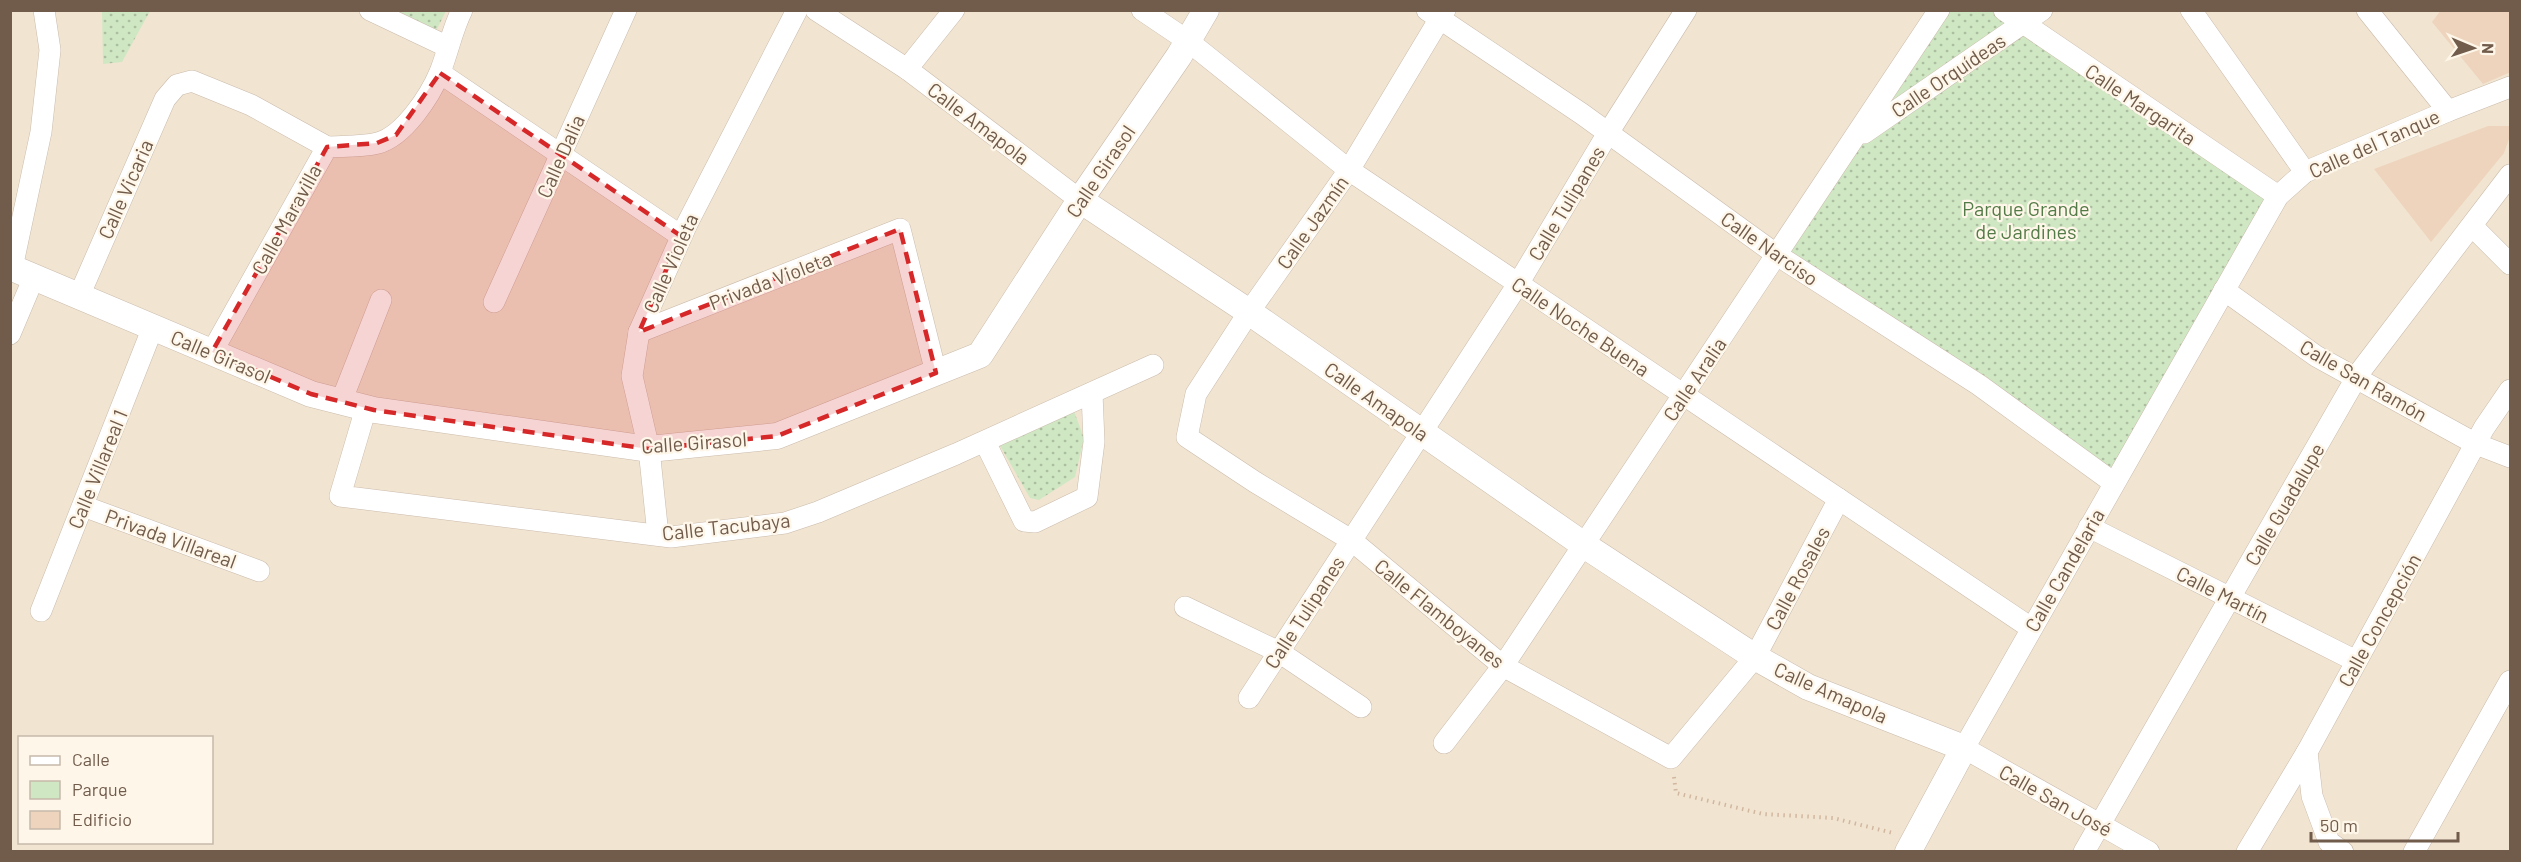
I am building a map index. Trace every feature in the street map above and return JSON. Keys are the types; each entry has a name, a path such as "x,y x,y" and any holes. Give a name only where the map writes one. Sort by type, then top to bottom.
{"street":[{"path":"10,334 41,132 50,50 44,10"},
{"path":"370,10 448,47"},
{"name":"Calle Maravilla","path":"212,352 327,147 377,143 396,135 418,110 440,73 462,10"},
{"name":"Calle Dalia","path":"494,302 626,10"},
{"name":"Calle Violeta","path":"658,535 649,449 632,376 639,332 681,236 797,10"},
{"name":"Calle Amapola","path":"816,10 907,69 1080,200 1249,312 1584,545 1755,657 1808,687 1964,748"},
{"path":"907,69 954,10"},
{"name":"Calle Noche Buena","path":"1142,10 1188,41 1349,170 2031,628"},
{"name":"Calle Girasol","path":"19,270 311,394 366,408 649,449 777,436 980,355 1080,200 1188,41 1206,10"},
{"name":"Calle Tulipanes","path":"1249,698 1420,431 1518,284 1608,133 1686,10"},
{"name":"Calle Aralia","path":"1444,743 1503,666 1939,10"},
{"name":"Calle Margarita","path":"2004,10 2277,196"},
{"name":"Calle Orquídeas","path":"1853,140 2042,10"},
{"path":"2191,10 2305,172"},
{"path":"2367,10 2448,111"},
{"name":"Calle Narciso","path":"1437,14 1608,133 1777,255 1979,385 2114,483"},
{"name":"Calle Jazmín","path":"1187,437 1196,394 1249,312 1349,170 1437,14"},
{"path":"440,73 681,236"},
{"name":"Calle Vicaria","path":"79,296 165,99 177,85 192,81 251,105 327,147"},
{"name":"Calle del Tanque","path":"2224,290 2277,196 2305,172 2448,111 2511,87"},
{"name":"Calle Guadalupe","path":"2084,852 2356,378 2511,175"},
{"path":"2472,226 2511,264"},
{"name":"Privada Violeta","path":"639,332 900,229 936,373"},
{"name":"Calle San Ramón","path":"2224,290 2316,356 2476,444 2511,457"},
{"name":"Calle Candelaria","path":"1912,845 2031,628 2224,290"},
{"path":"341,402 381,300"},
{"name":"Calle Villareal 1","path":"41,611 153,327"},
{"name":"Calle Tacubaya","path":"366,408 340,496 671,537 785,523 829,508 985,442 1153,365"},
{"name":"Calle Concepción","path":"2247,852 2307,752 2476,444 2511,390"},
{"path":"985,442 1024,521 1035,522 1087,497 1094,442 1092,393"},
{"name":"Calle Flamboyanes","path":"1187,437 1255,482 1351,540 1503,666 1671,758"},
{"name":"Calle Rosales","path":"1671,758 1755,657 1839,499"},
{"name":"Privada Villareal","path":"83,506 259,571"},
{"name":"Calle Martín","path":"2089,527 2356,661"},
{"path":"1185,607 1279,652 1361,707"},
{"path":"2414,852 2511,681"},
{"name":"Calle San José","path":"1964,748 2149,852"},
{"path":"2307,752 2312,796 2329,842 2343,852"}],"path":[{"path":"1671,758 1676,793 1763,814 1833,818 1912,845"}],"highlighted area":[{"path":"440,73 681,236 639,332 900,229 936,373 777,436 649,449 374,410 311,394 212,352 327,147 377,143 396,135"}],"shaded area":[{"path":"10,11 2510,11 2510,851 11,851"}],"green space":[{"path":"102,11 150,11 122,62 103,64"},
{"path":"382,11 446,11 434,35"},
{"name":"Parque Grande de Jardines","path":"1939,11 2004,11 2278,196 2114,483 1777,255"},
{"path":"1072,406 1084,438 1075,477 1039,500 1030,498 999,444"}],"building":[{"path":"2441,10 2511,10 2511,72 2483,84 2432,22"},
{"path":"2488,126 2511,126 2511,134 2504,153 2431,242 2374,169"}]}
